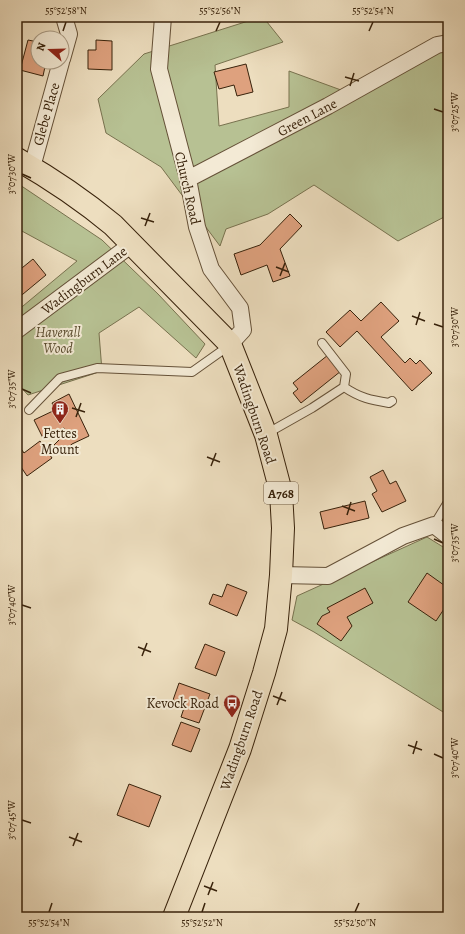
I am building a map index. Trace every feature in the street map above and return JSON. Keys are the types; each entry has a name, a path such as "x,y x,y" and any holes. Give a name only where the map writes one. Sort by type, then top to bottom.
{"main road":[{"name":"Wadingburn Road","path":"24,163 98,212 132,244 230,344 266,435 281,492 283,528 281,575 276,629 240,749 174,917"}],"street":[{"name":"Glebe Place","path":"64,17 69,30"},
{"name":"Church Road","path":"163,17 159,69 188,179 197,227 211,269 240,308 243,330 230,344"},
{"name":"Green Lane","path":"188,179 328,106 437,44 448,43"},
{"name":"Glebe Place","path":"24,163 59,70"},
{"name":"Wadingburn Lane","path":"17,330 132,244"},
{"path":"281,575 328,576 403,536 434,526 448,536"}],"lane":[{"path":"266,435 344,387 346,374 322,343"},
{"path":"29,410 60,378 97,368 192,372 230,344"},
{"path":"344,387 365,399 389,403 392,401"},
{"path":"434,526 448,502"}],"green space":[{"path":"263,17 283,42 215,65 219,126 289,107 289,71 341,90 433,44 448,54 448,215 398,241 314,185 268,214 226,229 220,246 161,167 106,133 98,99 144,54"},
{"name":"Haverall Wood","path":"17,183 102,240 158,294 205,344 196,358 139,307 99,333 102,371 28,395 17,383 17,311 77,261 20,230 17,232"},
{"path":"427,537 448,550 448,715 292,620 297,596"}],"building":[{"path":"28,40 30,40 30,70 44,70 43,76 20,70"},
{"path":"96,40 112,41 112,70 88,69 88,50 96,50"},
{"path":"246,64 253,92 237,96 234,85 219,89 214,72"},
{"path":"290,214 302,226 280,249 290,276 273,282 267,265 241,275 234,254 260,245"},
{"path":"33,259 46,275 17,299 17,272"},
{"path":"381,302 399,321 381,337 405,363 410,358 416,364 420,360 432,373 412,391 357,331 340,347 326,332 350,310 361,321"},
{"path":"328,355 341,371 301,403 293,393 298,389 293,383"},
{"name":"Fettes Mount","path":"69,394 89,436 72,444 62,453 54,445 66,433 64,428 43,438 34,420 55,410 52,403"},
{"path":"40,441 52,458 27,476 17,461 17,443 24,453"},
{"path":"383,470 390,484 396,481 406,501 382,512 372,494 377,491 370,477"},
{"path":"365,501 369,518 324,529 320,512"},
{"path":"427,573 448,588 448,603 436,621 408,602"},
{"path":"227,584 247,592 237,616 209,604 213,594 222,597"},
{"path":"365,588 373,603 347,617 352,626 341,641 317,624 322,616 330,612 327,608"},
{"path":"205,644 225,652 216,676 195,668"},
{"path":"179,683 210,694 199,723 181,717 185,705 173,700"},
{"path":"181,722 200,729 191,752 172,745"},
{"path":"129,784 161,796 149,827 117,815"}],"place":[{"name":"Fettes Mount","path":"60,424"},
{"name":"Kevock Road","path":"232,718"}]}
